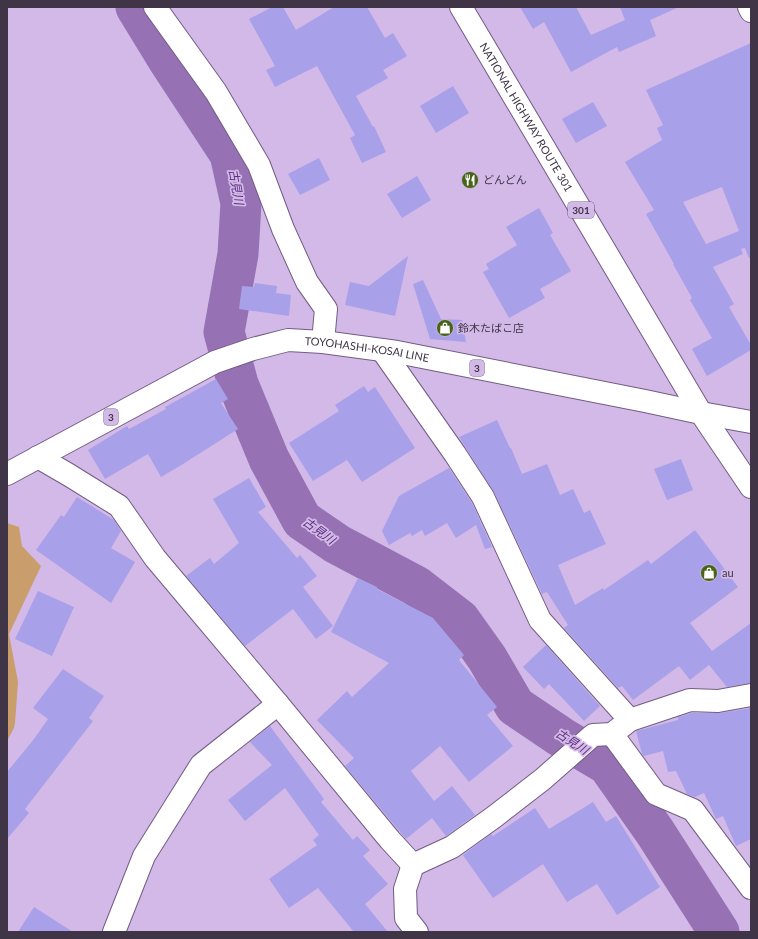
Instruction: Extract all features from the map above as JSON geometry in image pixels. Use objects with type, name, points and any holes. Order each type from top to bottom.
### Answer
[{"type":"main road","points":[[155,7],[216,92],[259,165],[283,229],[307,282],[326,308],[323,342]]},
{"type":"main road","name":"NATIONAL HIGHWAY ROUTE 301","points":[[461,7],[701,413],[751,487]]},
{"type":"main road","points":[[748,7],[751,11]]},
{"type":"main road","name":"TOYOHASHI-KOSAI LINE","points":[[7,474],[215,362],[253,349],[288,340],[323,342],[396,352],[751,422]]},
{"type":"main road","points":[[382,350],[455,454],[483,497],[540,620],[630,720]]},
{"type":"main road","points":[[38,457],[119,506],[155,558],[390,840],[413,865]]},
{"type":"main road","points":[[407,927],[405,889],[413,865],[452,847],[494,817],[543,779],[593,736],[612,734],[630,720],[690,700],[718,701],[751,695]]},
{"type":"main road","points":[[114,932],[144,856],[201,764],[278,704]]},
{"type":"main road","points":[[612,734],[656,794],[693,810],[751,888]]},
{"type":"shaded area","points":[[7,523],[19,527],[22,546],[41,566],[9,634],[18,682],[15,723],[7,741]]},
{"type":"building","points":[[272,7],[283,7],[296,30],[334,7],[367,7],[385,38],[393,33],[407,56],[383,70],[388,78],[356,96],[373,127],[374,126],[386,152],[362,163],[350,138],[355,135],[317,66],[275,87],[266,70],[275,66],[249,19]]},
{"type":"building","points":[[520,7],[576,7],[591,35],[625,20],[620,7],[679,7],[650,20],[656,36],[619,52],[617,47],[571,72],[544,22],[533,29]]},
{"type":"building","points":[[751,43],[751,258],[749,258],[745,248],[741,249],[743,254],[713,267],[734,304],[729,307],[751,345],[751,350],[707,376],[692,349],[712,338],[690,300],[692,298],[646,214],[654,210],[625,162],[662,140],[657,128],[663,125],[646,90]],"holes":[[[722,187],[739,231],[706,244],[683,202]]]},
{"type":"building","points":[[453,86],[469,113],[436,133],[420,106]]},
{"type":"building","points":[[593,102],[607,126],[576,143],[562,119]]},
{"type":"building","points":[[319,158],[330,180],[300,195],[288,174]]},
{"type":"building","points":[[417,176],[431,200],[402,218],[387,194]]},
{"type":"building","points":[[539,208],[553,233],[550,235],[571,271],[540,289],[545,298],[509,318],[483,272],[489,269],[486,264],[517,245],[506,227]]},
{"type":"building","points":[[408,256],[395,316],[345,305],[350,282],[369,286]]},
{"type":"building","name":"鈴木たばこ店","points":[[423,280],[441,319],[462,320],[466,342],[430,339],[413,284]]},
{"type":"building","points":[[255,283],[277,286],[276,293],[291,295],[289,316],[239,309],[242,286],[254,287]]},
{"type":"building","points":[[216,379],[228,399],[221,403],[238,429],[161,477],[148,454],[105,479],[88,450],[127,426],[129,429]]},
{"type":"building","points":[[364,386],[368,392],[375,387],[415,448],[362,482],[347,460],[313,481],[289,443],[339,411],[335,405]]},
{"type":"building","points":[[497,420],[522,474],[547,464],[560,495],[573,489],[584,513],[590,510],[606,544],[558,565],[575,605],[603,588],[604,590],[648,560],[651,564],[695,530],[738,587],[690,623],[712,651],[751,623],[751,683],[727,687],[709,665],[690,680],[679,666],[633,700],[622,686],[618,688],[564,628],[568,625],[547,592],[542,594],[494,492],[459,437]]},
{"type":"building","points":[[681,459],[693,490],[667,500],[654,469]]},
{"type":"building","points":[[449,468],[472,503],[492,547],[485,549],[476,525],[456,538],[447,523],[425,536],[422,530],[412,536],[410,533],[389,545],[382,531],[399,496]]},
{"type":"building","points":[[249,478],[266,507],[258,512],[297,558],[300,555],[317,576],[303,587],[333,626],[316,639],[293,609],[245,646],[186,576],[210,558],[214,564],[239,543],[213,499]]},
{"type":"building","points":[[77,497],[114,520],[121,531],[111,548],[135,562],[111,603],[36,550],[61,515],[64,517]]},
{"type":"building","points":[[358,578],[433,618],[464,655],[459,660],[497,707],[487,715],[513,746],[469,782],[440,746],[411,771],[434,801],[452,786],[475,815],[446,836],[432,818],[406,839],[345,766],[354,758],[317,720],[347,691],[352,697],[389,663],[331,632]]},
{"type":"building","points":[[38,591],[74,607],[52,656],[15,639]]},
{"type":"building","points":[[546,645],[600,706],[584,721],[549,684],[544,689],[523,667]]},
{"type":"building","points":[[63,669],[104,696],[89,718],[93,721],[25,809],[29,813],[7,839],[7,772],[48,719],[33,708]]},
{"type":"building","points":[[751,708],[751,839],[736,846],[723,816],[716,819],[704,793],[695,797],[687,794],[676,771],[668,772],[663,751],[644,756],[642,754],[636,731],[678,720],[678,717],[692,713],[720,713]]},
{"type":"building","points":[[270,726],[324,799],[321,802],[353,840],[357,836],[370,850],[363,856],[388,884],[365,904],[388,932],[354,932],[318,888],[289,908],[269,879],[317,845],[313,840],[319,835],[285,788],[245,821],[228,800],[272,765],[250,742]]},
{"type":"building","points":[[593,802],[606,822],[616,816],[660,887],[617,915],[597,884],[567,902],[543,864],[493,898],[463,855],[491,834],[493,836],[535,808],[549,829]]},
{"type":"building","points":[[34,907],[73,932],[18,932]]},
{"type":"waterway","name":"古見川","points":[[136,7],[169,61],[230,154],[241,203],[238,254],[224,332],[238,384],[269,459],[302,520],[337,544],[416,586],[460,620],[487,658],[515,706],[561,737],[608,765],[655,832],[719,932]]},
{"type":"place","name":"どんどん","points":[[470,180]]},
{"type":"place","name":"鈴木たばこ店","points":[[445,328]]},
{"type":"place","name":"au","points":[[709,573]]}]
